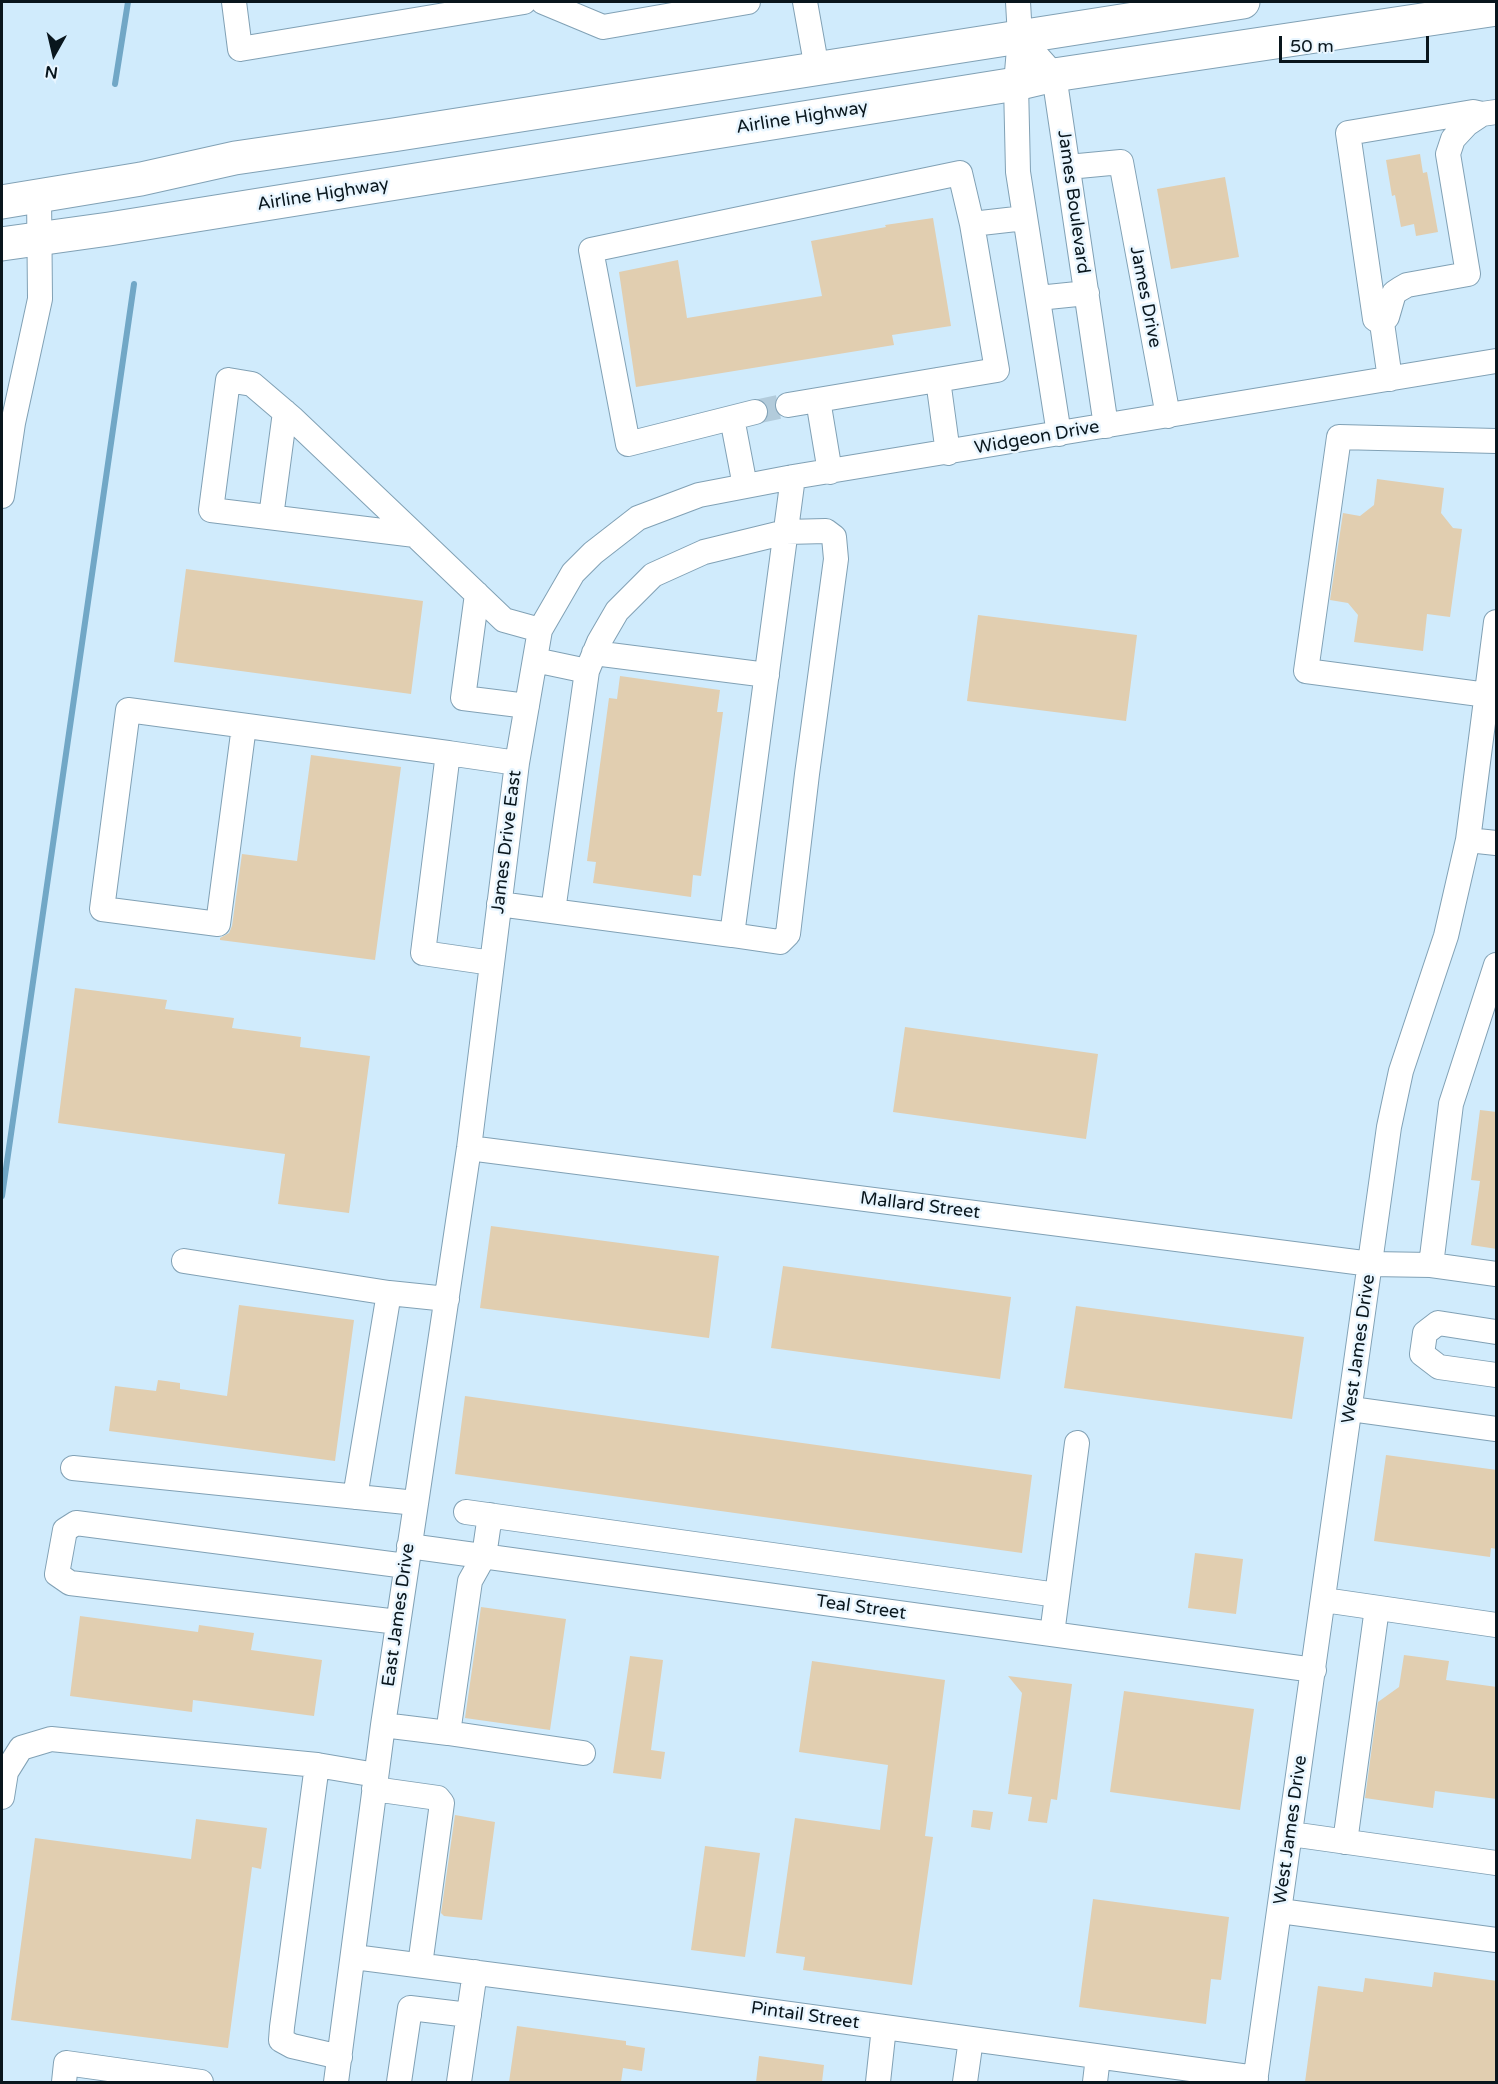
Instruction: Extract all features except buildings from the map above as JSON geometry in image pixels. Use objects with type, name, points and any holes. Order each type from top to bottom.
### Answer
[{"type":"highway","points":[[2,202],[39,194],[141,179],[235,158],[1243,2]]},
{"type":"highway","name":"Airline Highway","points":[[2,244],[109,229],[1487,7]]},
{"type":"street","points":[[234,2],[240,49],[524,2]]},
{"type":"street","points":[[543,2],[603,27],[748,2]]},
{"type":"street","points":[[805,2],[817,69]]},
{"type":"street","points":[[1018,2],[1020,37],[1016,84],[1018,172],[1059,434]]},
{"type":"street","points":[[1020,37],[1054,75]]},
{"type":"street","name":"James Boulevard","points":[[1054,75],[1106,426]]},
{"type":"street","points":[[1382,323],[1375,319],[1348,133],[1473,112],[1489,113]]},
{"type":"street","points":[[1390,379],[1382,323],[1387,317],[1394,293],[1407,285],[1468,274],[1448,154],[1453,139],[1467,124],[1489,113]]},
{"type":"street","points":[[1412,122],[1428,132],[1448,154]]},
{"type":"street","name":"James Drive","points":[[1068,167],[1121,162],[1168,416]]},
{"type":"street","points":[[745,486],[743,415],[628,444],[591,250],[960,173],[972,224],[997,370],[788,405]]},
{"type":"street","points":[[2,496],[13,423],[40,299],[39,194]]},
{"type":"street","points":[[972,224],[1025,218]]},
{"type":"street","points":[[1369,275],[1407,285]]},
{"type":"street","points":[[1038,298],[1087,293]]},
{"type":"street","name":"Widgeon Drive","points":[[593,553],[638,518],[699,495],[793,477],[1497,361]]},
{"type":"street","points":[[415,535],[211,510],[228,380],[252,384],[285,412],[415,535],[504,620],[540,630]]},
{"type":"street","points":[[938,380],[948,453]]},
{"type":"street","points":[[818,400],[830,472]]},
{"type":"street","points":[[271,517],[285,412]]},
{"type":"street","points":[[1487,695],[1306,671],[1339,437],[1497,441]]},
{"type":"street","points":[[732,935],[793,477]]},
{"type":"street","points":[[499,904],[780,942],[788,934],[836,559],[834,537],[826,531],[786,532],[704,552],[653,575],[617,611],[591,662],[553,911]]},
{"type":"street","name":"James Drive East","points":[[470,1148],[517,763],[540,630],[573,573],[593,553]]},
{"type":"street","points":[[477,594],[463,698],[527,706]]},
{"type":"street","name":"West James Drive","points":[[1256,2080],[1389,1127],[1401,1071],[1446,936],[1468,840],[1497,622]]},
{"type":"street","points":[[535,660],[767,675]]},
{"type":"street","points":[[244,726],[218,924],[102,909],[129,710],[517,763]]},
{"type":"street","points":[[448,753],[423,953],[492,963]]},
{"type":"street","points":[[1468,840],[1497,843]]},
{"type":"street","points":[[1431,1265],[1451,1104],[1497,965]]},
{"type":"street","name":"Mallard Street","points":[[470,1148],[1371,1264],[1431,1265],[1497,1274]]},
{"type":"street","name":"East James Drive","points":[[336,2082],[383,1725],[470,1148]]},
{"type":"street","points":[[184,1262],[389,1293],[447,1299]]},
{"type":"street","points":[[355,1497],[389,1293]]},
{"type":"street","points":[[1497,1332],[1438,1323],[1425,1333],[1422,1354],[1439,1367],[1497,1375]]},
{"type":"street","points":[[1351,1409],[1497,1429]]},
{"type":"street","points":[[1052,1634],[1077,1443]]},
{"type":"street","points":[[73,1467],[416,1503]]},
{"type":"street","points":[[466,1512],[1057,1595]]},
{"type":"street","points":[[448,1733],[470,1581],[484,1556],[490,1515]]},
{"type":"street","name":"Teal Street","points":[[398,1622],[70,1583],[57,1574],[65,1530],[76,1522],[408,1556],[484,1556],[1314,1670]]},
{"type":"street","points":[[767,1595],[771,1555]]},
{"type":"street","points":[[1324,1600],[1497,1625]]},
{"type":"street","points":[[1345,1842],[1377,1608]]},
{"type":"street","points":[[383,1725],[583,1753]]},
{"type":"street","points":[[2,1797],[6,1772],[21,1748],[51,1739],[317,1765],[438,1798],[442,1803],[420,1965]]},
{"type":"street","points":[[317,1765],[281,2040],[292,2046],[340,2057]]},
{"type":"street","points":[[1291,1834],[1497,1863]]},
{"type":"street","points":[[1280,1911],[1497,1940]]},
{"type":"street","name":"Pintail Street","points":[[354,1957],[1098,2056],[1256,2080]]},
{"type":"street","points":[[459,2082],[476,1972]]},
{"type":"street","points":[[399,2082],[410,2008],[469,2015]]},
{"type":"street","points":[[878,2082],[884,2027]]},
{"type":"street","points":[[965,2082],[971,2039]]},
{"type":"street","points":[[1095,2082],[1098,2056]]},
{"type":"street","points":[[64,2082],[66,2063],[201,2082]]},
{"type":"waterway","points":[[115,84],[128,2]]},
{"type":"waterway","points":[[2,1196],[134,284]]},
{"type":"tunnel","points":[[755,412],[788,405]]}]
